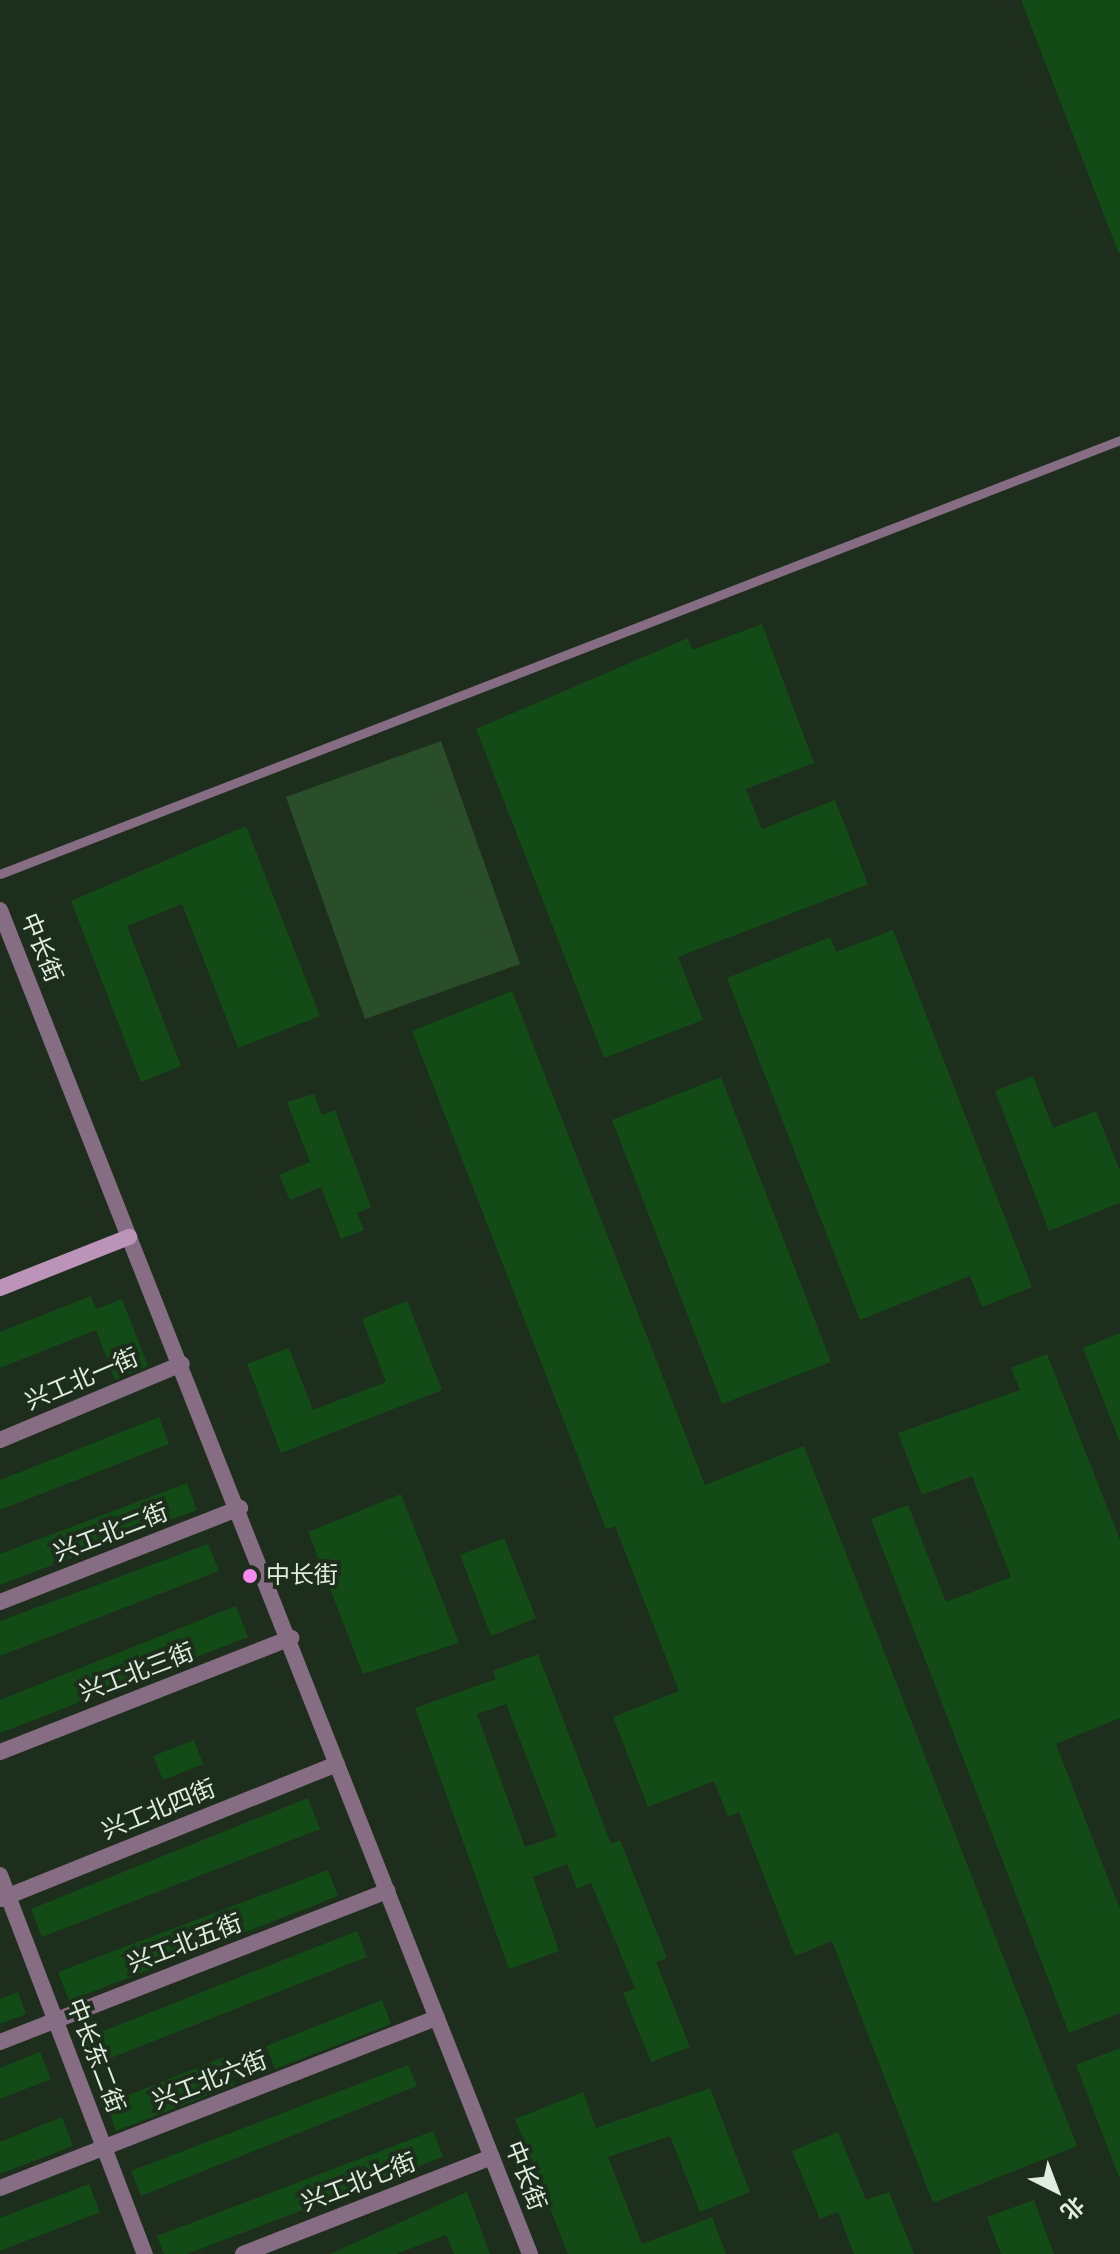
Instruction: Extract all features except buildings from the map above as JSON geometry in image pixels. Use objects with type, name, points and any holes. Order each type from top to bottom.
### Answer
[{"type":"main road","points":[[0,1288],[129,1237]]},
{"type":"street","name":"中长街","points":[[0,910],[240,1508],[530,2254]]},
{"type":"street","name":"兴工北一街","points":[[0,1440],[182,1364]]},
{"type":"street","name":"兴工北二街","points":[[0,1602],[240,1508]]},
{"type":"street","name":"兴工北三街","points":[[0,1752],[291,1638]]},
{"type":"street","name":"兴工北四街","points":[[4,1898],[337,1764]]},
{"type":"street","name":"中长东二街","points":[[0,1875],[4,1898],[56,2020],[145,2254]]},
{"type":"street","name":"兴工北五街","points":[[0,2042],[388,1891]]},
{"type":"street","name":"兴工北六街","points":[[0,2188],[437,2018]]},
{"type":"street","name":"兴工北七街","points":[[243,2254],[492,2157]]},
{"type":"lane","points":[[0,874],[1120,440]]},
{"type":"green space","points":[[441,741],[520,964],[365,1019],[286,797]]},
{"type":"place","name":"中长街","points":[[250,1576]]}]
